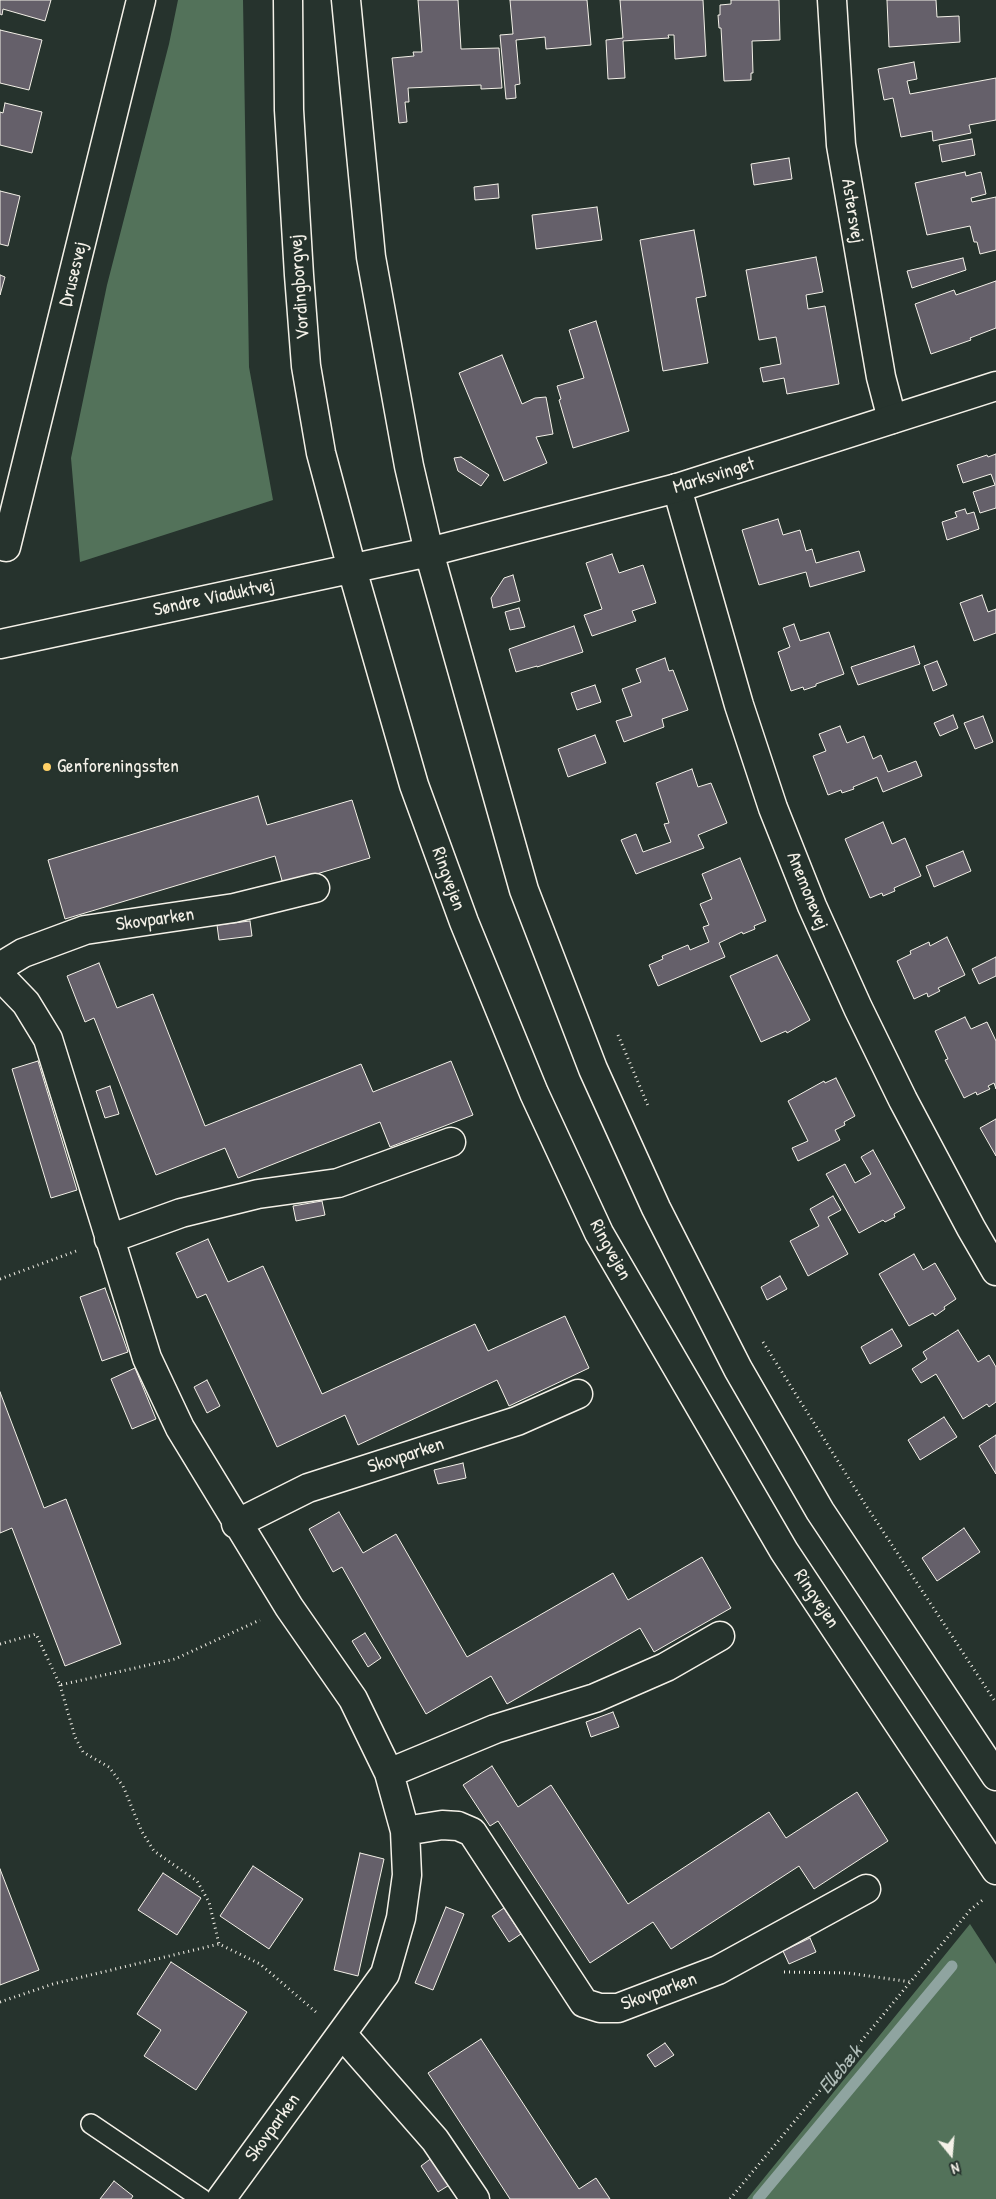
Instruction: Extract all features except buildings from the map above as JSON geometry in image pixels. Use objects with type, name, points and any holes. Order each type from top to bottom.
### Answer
[{"type":"street","name":"Drusesvej","points":[[6,547],[141,0]]},
{"type":"street","name":"Vordingborgvej","points":[[288,0],[289,110],[306,366],[321,453],[352,569]]},
{"type":"street","points":[[346,0],[356,119],[371,257],[409,466],[429,552],[524,890],[593,1069],[656,1208],[738,1369],[820,1511],[996,1776]]},
{"type":"street","name":"Astersvej","points":[[832,0],[841,145],[881,377],[892,419]]},
{"type":"street","name":"Marksvinget","points":[[429,552],[677,488],[996,386]]},
{"type":"street","name":"Anemonevej","points":[[677,488],[739,705],[773,808],[809,897],[858,1008],[890,1074],[971,1228],[996,1271]]},
{"type":"street","name":"Søndre Viaduktvej","points":[[0,644],[429,552]]},
{"type":"street","name":"Ringvejen","points":[[352,569],[414,785],[464,922],[534,1093],[599,1233],[784,1551],[993,1882]]},
{"type":"street","name":"Skovparken","points":[[0,967],[23,953],[85,930],[234,908],[315,888]]},
{"type":"street","name":"Skovparken","points":[[0,976],[26,1003],[48,1039],[147,1358],[180,1428],[236,1524],[289,1607],[352,1699],[389,1773],[405,1831],[407,1875],[401,1918],[385,1974],[222,2199]]},
{"type":"street","points":[[110,1239],[181,1213],[258,1194],[338,1183],[451,1142]]},
{"type":"street","name":"Skovparken","points":[[236,1524],[308,1488],[517,1420],[578,1394]]},
{"type":"street","points":[[389,1773],[495,1729],[595,1698],[666,1667],[720,1636]]},
{"type":"street","name":"Skovparken","points":[[405,1831],[442,1825],[458,1826],[472,1832],[584,2003],[600,2008],[618,2008],[718,1970],[866,1889]]},
{"type":"street","points":[[342,2034],[435,2140],[475,2199]]},
{"type":"lane","points":[[91,2124],[202,2199]]},
{"type":"path","points":[[615,1030],[650,1110]]},
{"type":"path","points":[[0,1279],[110,1239]]},
{"type":"path","points":[[758,1334],[863,1501],[996,1703]]},
{"type":"path","points":[[60,1684],[175,1659],[289,1607]]},
{"type":"path","points":[[0,1644],[36,1634],[60,1684],[75,1737],[84,1752],[109,1767],[123,1786],[142,1832],[154,1851],[197,1881],[209,1902],[220,1944]]},
{"type":"path","points":[[730,2199],[993,1882]]},
{"type":"path","points":[[0,2002],[53,1984],[220,1944],[260,1964],[342,2034]]},
{"type":"path","points":[[783,1972],[848,1973],[911,1982]]},
{"type":"green space","points":[[178,0],[243,0],[249,367],[273,500],[80,562],[71,458],[107,285],[169,44]]},
{"type":"green space","points":[[970,1924],[996,1964],[996,2199],[747,2199]]},
{"type":"waterway","name":"Ellebæk","points":[[758,2199],[952,1966]]},
{"type":"place","name":"Genforeningssten","points":[[47,767]]}]
